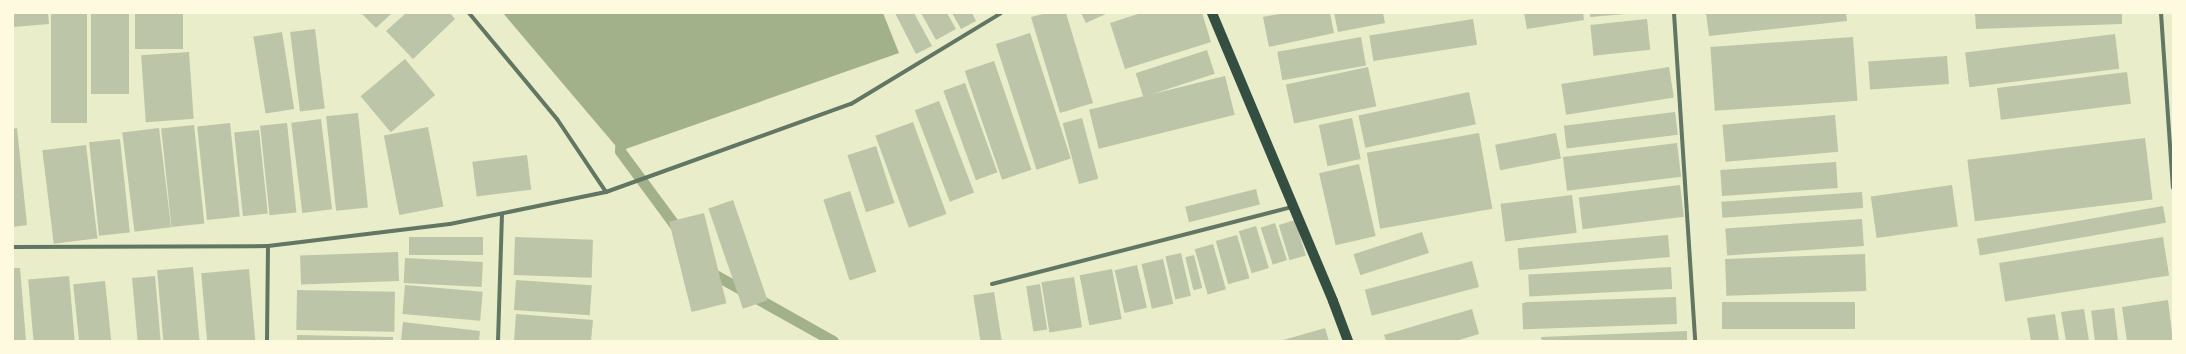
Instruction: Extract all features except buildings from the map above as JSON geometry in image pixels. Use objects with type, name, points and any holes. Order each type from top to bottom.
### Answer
[{"type":"main road","points":[[1212,13],[1333,301],[1348,341]]},
{"type":"street","points":[[469,13],[557,120],[606,192]]},
{"type":"street","points":[[13,247],[268,246],[450,224],[606,192],[851,104],[1001,13]]},
{"type":"street","points":[[1674,13],[1695,341]]},
{"type":"street","points":[[2161,13],[2173,188]]},
{"type":"street","points":[[992,284],[1293,206]]},
{"type":"street","points":[[498,341],[502,214]]},
{"type":"street","points":[[267,341],[268,246]]},
{"type":"shaded area","points":[[503,13],[883,13],[899,53],[620,151]]},
{"type":"waterway","points":[[621,137],[620,151],[680,232]]},
{"type":"waterway","points":[[710,272],[833,341]]}]
